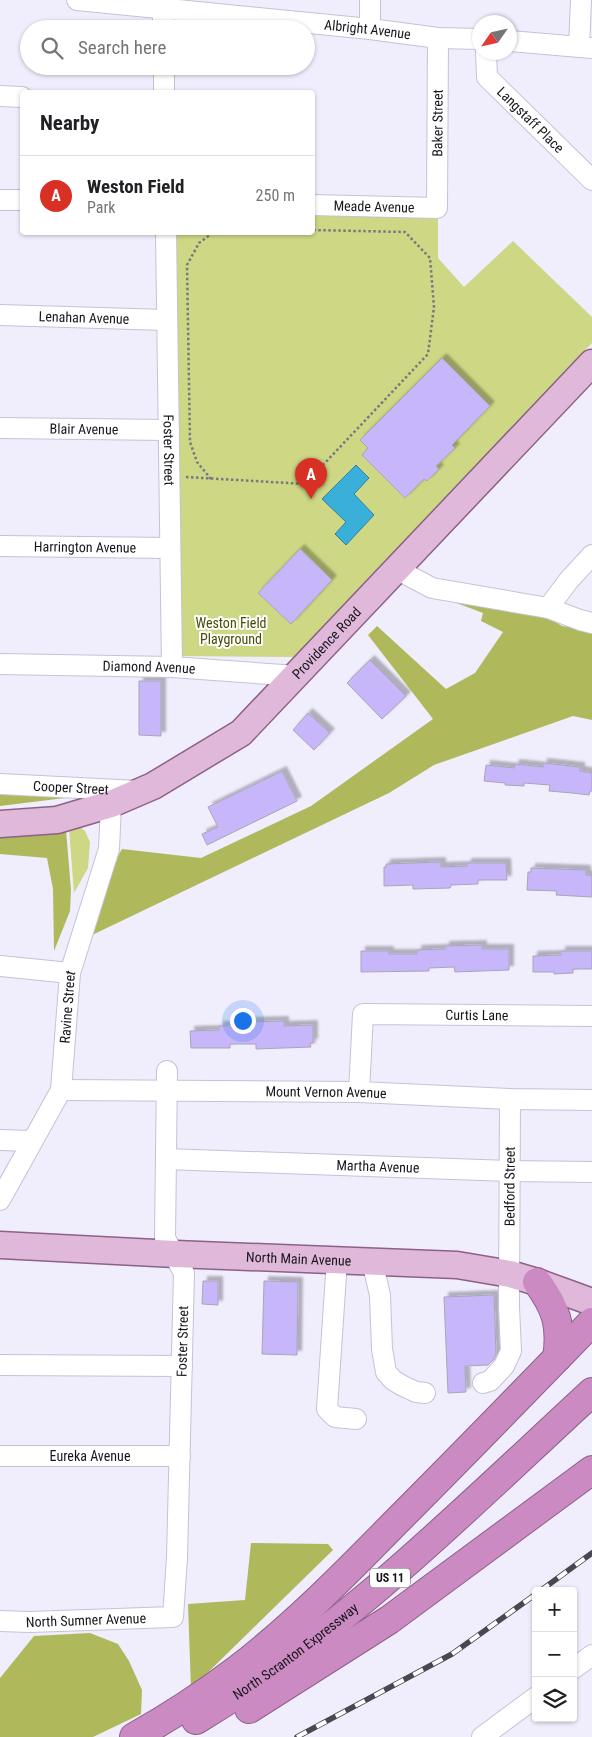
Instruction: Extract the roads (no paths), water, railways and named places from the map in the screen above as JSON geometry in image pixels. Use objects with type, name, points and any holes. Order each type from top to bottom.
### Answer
[{"type":"highway","points":[[537,1282],[548,1298],[558,1320],[560,1343],[557,1358]]},
{"type":"highway","points":[[134,1737],[212,1688],[278,1636],[369,1549],[592,1322]]},
{"type":"highway","name":"North Scranton Expressway","points":[[166,1737],[197,1720],[320,1636],[398,1571],[592,1392]]},
{"type":"highway","name":"North Scranton Expressway","points":[[204,1737],[249,1709],[332,1650],[373,1617],[592,1417]]},
{"type":"highway","points":[[249,1709],[388,1620],[592,1470]]},
{"type":"main road","name":"Providence Road","points":[[0,824],[57,820],[111,804],[141,791],[241,733],[592,363]]},
{"type":"main road","name":"North Main Avenue","points":[[0,1245],[457,1265],[510,1274],[592,1302]]},
{"type":"street","name":"Albright Avenue","points":[[77,0],[163,13],[254,20]]},
{"type":"street","points":[[370,0],[370,29]]},
{"type":"street","points":[[517,42],[585,48],[581,0]]},
{"type":"street","name":"Albright Avenue","points":[[315,25],[370,29],[438,38],[472,39]]},
{"type":"street","name":"Baker Street","points":[[437,208],[438,38]]},
{"type":"street","name":"Langstaff Place","points":[[486,60],[486,77],[592,180]]},
{"type":"street","points":[[164,75],[164,90]]},
{"type":"street","points":[[0,96],[20,97]]},
{"type":"street","points":[[0,200],[20,200]]},
{"type":"street","name":"Meade Avenue","points":[[315,205],[437,208]]},
{"type":"street","name":"Foster Street","points":[[166,235],[172,667]]},
{"type":"street","name":"Lenahan Avenue","points":[[0,315],[167,320]]},
{"type":"street","name":"Blair Avenue","points":[[0,428],[168,430]]},
{"type":"street","name":"Harrington Avenue","points":[[0,546],[170,548]]},
{"type":"street","points":[[548,608],[569,580],[592,556]]},
{"type":"street","points":[[396,569],[432,588],[548,608],[592,623]]},
{"type":"street","name":"Diamond Avenue","points":[[0,664],[172,667],[296,676]]},
{"type":"street","name":"Cooper Street","points":[[0,784],[141,791]]},
{"type":"street","name":"Ravine Street","points":[[0,1200],[61,1090],[70,973],[109,849],[111,804]]},
{"type":"street","points":[[0,966],[70,973]]},
{"type":"street","name":"Curtis Lane","points":[[359,1092],[363,1014],[592,1016]]},
{"type":"street","name":"Foster Street","points":[[167,1070],[165,1238],[184,1273],[177,1558],[173,1616]]},
{"type":"street","name":"Mount Vernon Avenue","points":[[61,1090],[359,1092],[510,1099],[592,1100]]},
{"type":"street","name":"Bedford Street","points":[[483,1383],[490,1381],[508,1362],[511,1351],[510,1099]]},
{"type":"street","points":[[0,1140],[32,1141]]},
{"type":"street","name":"Martha Avenue","points":[[166,1159],[510,1171],[592,1172]]},
{"type":"street","points":[[336,1260],[327,1409],[335,1417],[356,1419]]},
{"type":"street","points":[[372,1261],[380,1295],[382,1349],[386,1372],[393,1380],[403,1386],[416,1392],[424,1393]]},
{"type":"street","points":[[0,1365],[182,1366]]},
{"type":"street","name":"Eureka Avenue","points":[[0,1456],[180,1456]]},
{"type":"street","name":"North Sumner Avenue","points":[[0,1621],[30,1622],[173,1616]]},
{"type":"street","points":[[577,1666],[592,1654]]},
{"type":"street","points":[[482,1737],[532,1700]]},
{"type":"water","points":[[356,465],[369,478],[354,494],[374,515],[346,545],[335,534],[346,522],[322,499]]},
{"type":"railway","points":[[545,1587],[592,1553]]},
{"type":"railway","points":[[297,1737],[452,1654],[532,1597]]},
{"type":"place","name":"Weston Field","points":[[311,499]]},
{"type":"park label","name":"Weston Field Playground","points":[[231,632]]}]
